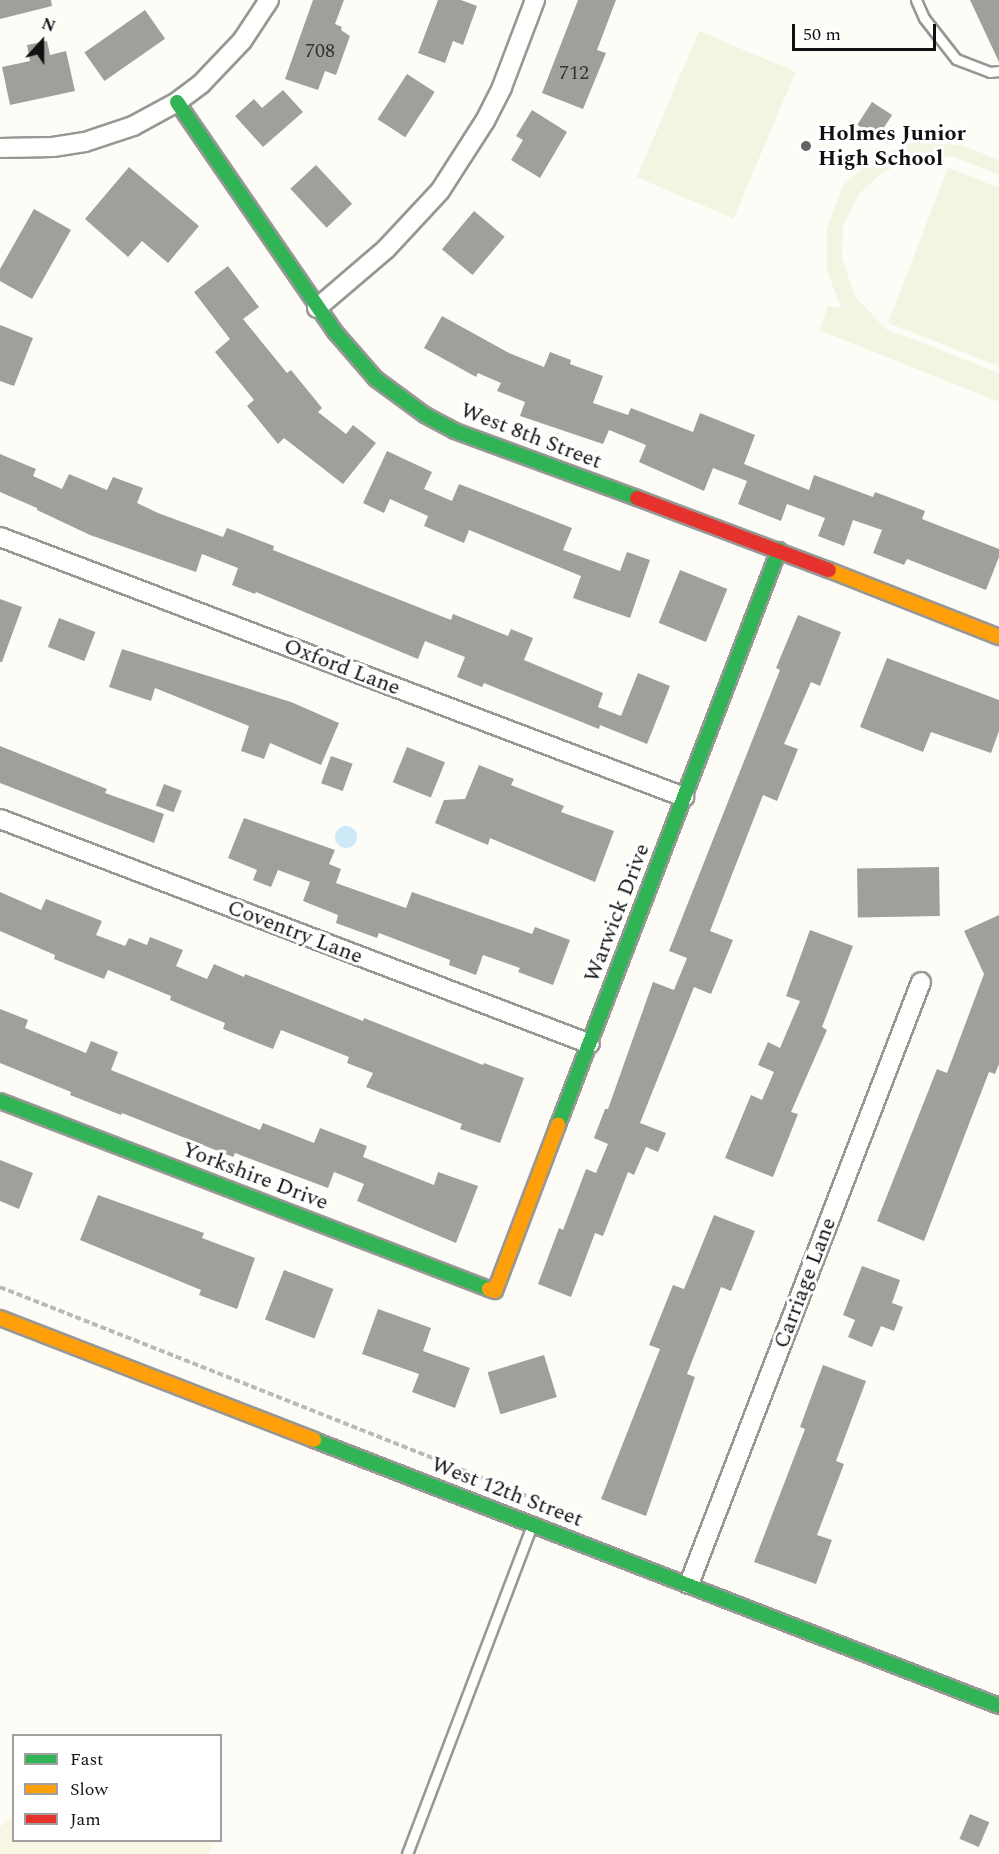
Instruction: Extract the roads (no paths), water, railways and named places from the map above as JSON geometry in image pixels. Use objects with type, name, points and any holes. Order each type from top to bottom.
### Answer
[{"type":"street","points":[[0,148],[53,147],[85,142],[133,126],[177,102],[208,77],[242,41],[269,0]]},
{"type":"street","points":[[318,308],[386,249],[440,191],[485,121],[502,87],[535,0]]},
{"type":"street","name":"West 8th Street","points":[[177,102],[318,308],[355,357],[376,379],[408,403],[455,431],[779,550],[999,637]]},
{"type":"street","name":"Oxford Lane","points":[[0,537],[684,797]]},
{"type":"street","name":"Warwick Drive","points":[[495,1291],[779,550]]},
{"type":"street","name":"Coventry Lane","points":[[0,819],[590,1044]]},
{"type":"street","name":"Carriage Lane","points":[[689,1584],[921,982]]},
{"type":"street","name":"Yorkshire Drive","points":[[0,1101],[495,1291]]},
{"type":"street","name":"West 12th Street","points":[[0,1318],[999,1706]]},
{"type":"lane","points":[[916,0],[924,18],[956,59],[990,72],[999,71]]},
{"type":"lane","points":[[407,1854],[532,1525]]},
{"type":"water","points":[[346,826],[354,829],[357,837],[354,845],[346,848],[338,845],[335,837],[338,829]]},
{"type":"place","name":"Holmes Junior High School","points":[[806,146]]}]
